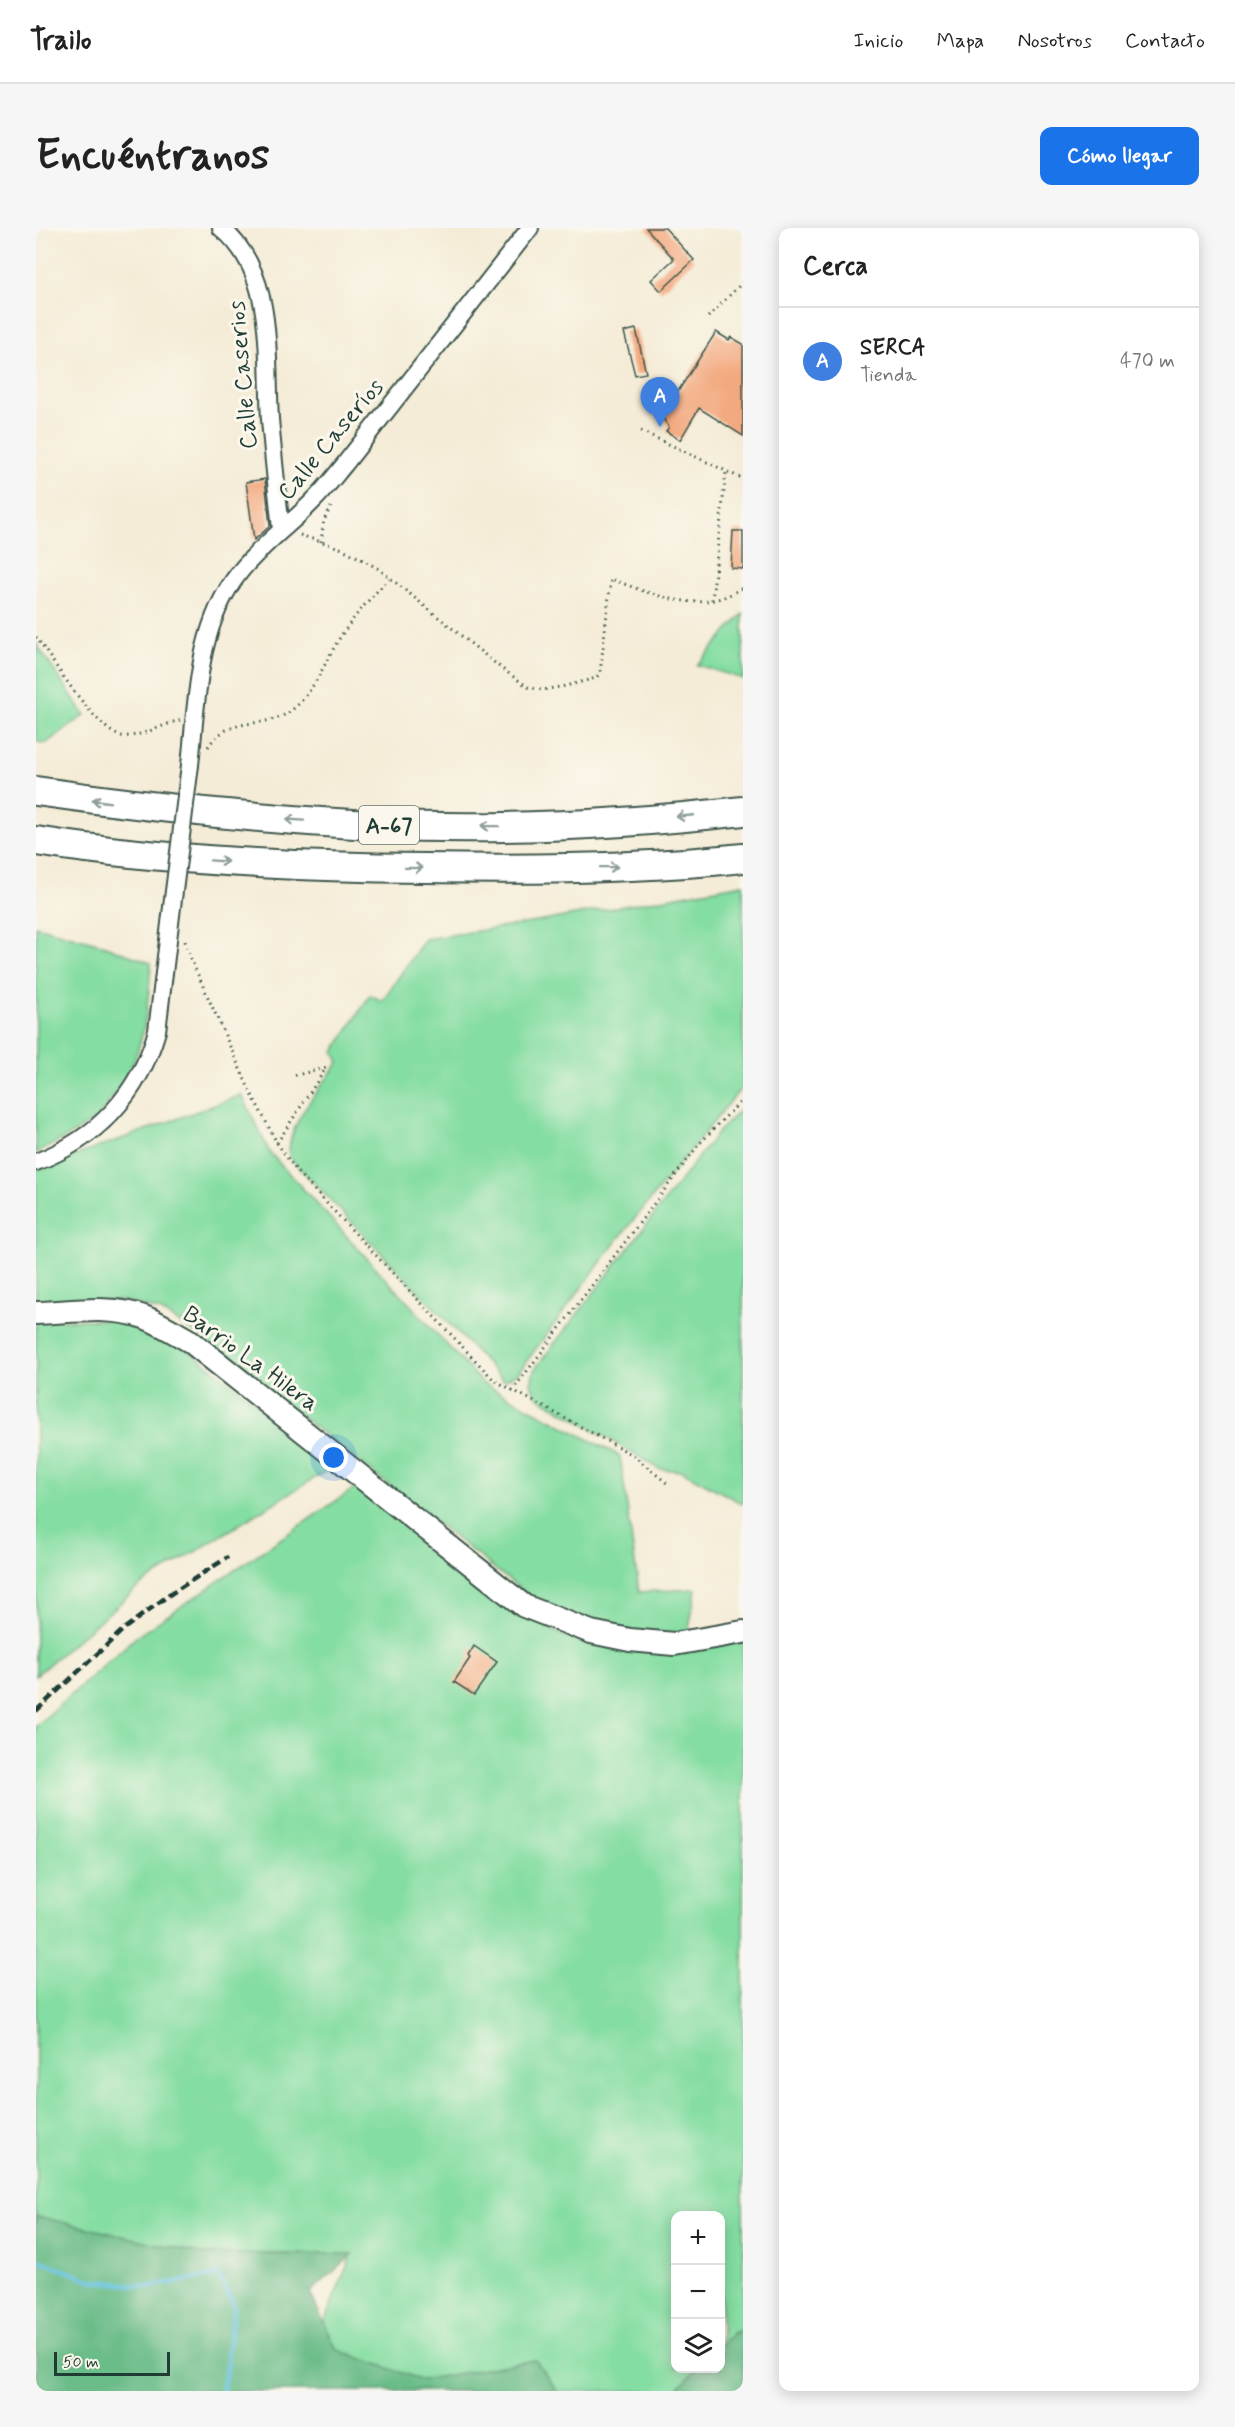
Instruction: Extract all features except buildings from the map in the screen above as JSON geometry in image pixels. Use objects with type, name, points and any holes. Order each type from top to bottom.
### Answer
[{"type":"highway","name":"A-67","points":[[36,791],[232,815],[373,825],[512,827],[628,821],[743,811]]},
{"type":"highway","name":"A-67","points":[[36,841],[108,851],[326,867],[498,869],[629,867],[743,858]]},
{"type":"street","name":"Calle Caserios","points":[[221,228],[230,235],[252,269],[265,320],[270,418],[281,529]]},
{"type":"street","name":"Calle Caseríos","points":[[36,1162],[70,1148],[112,1113],[136,1082],[157,1031],[195,716],[207,639],[216,610],[240,572],[281,529],[315,499],[344,465],[530,228]]},
{"type":"street","name":"Barrio La Hilera","points":[[36,1312],[127,1312],[163,1326],[190,1341],[524,1606],[591,1632],[630,1640],[675,1644],[743,1632]]},
{"type":"path","points":[[708,317],[743,282]]},
{"type":"path","points":[[641,431],[743,479]]},
{"type":"path","points":[[712,600],[726,472]]},
{"type":"path","points":[[281,529],[343,549],[379,569],[501,668],[528,687],[542,690],[596,678],[600,673],[611,579],[655,594],[690,602],[720,599],[743,588]]},
{"type":"path","points":[[205,755],[214,738],[223,732],[242,723],[276,719],[293,710],[306,694],[341,635],[365,602],[389,579]]},
{"type":"path","points":[[36,637],[94,717],[110,732],[130,736],[195,716]]},
{"type":"path","points":[[184,935],[190,957],[249,1089],[286,1159],[494,1380],[633,1455],[669,1485]]},
{"type":"path","points":[[277,1143],[326,1068],[292,1076]]},
{"type":"path","points":[[512,1390],[700,1143],[743,1099]]},
{"type":"green space","points":[[743,614],[743,679],[697,665]]},
{"type":"green space","points":[[36,644],[85,715],[45,744],[36,741]]},
{"type":"green space","points":[[743,884],[743,1086],[615,1243],[518,1373],[504,1381],[290,1158],[289,1146],[298,1121],[339,1062],[334,1052],[370,995],[382,1001],[425,939],[537,922]]},
{"type":"green space","points":[[36,926],[97,943],[151,963],[143,1034],[132,1066],[123,1082],[95,1119],[67,1138],[36,1153]]},
{"type":"green space","points":[[242,1095],[270,1153],[482,1383],[620,1456],[639,1592],[696,1589],[688,1634],[644,1634],[593,1625],[542,1606],[193,1331],[162,1312],[124,1301],[36,1302],[36,1170]]},
{"type":"green space","points":[[743,1107],[743,1504],[682,1471],[659,1469],[535,1395],[531,1383],[534,1370],[718,1132]]},
{"type":"green space","points":[[36,1320],[116,1320],[172,1337],[336,1465],[141,1585],[36,1675]]},
{"type":"green space","points":[[361,1484],[529,1618],[566,1637],[613,1648],[662,1651],[743,1641],[743,2331],[734,2332],[725,2341],[725,2211],[671,2211],[671,2373],[693,2373],[675,2391],[557,2391],[535,2360],[422,2380],[337,2350],[324,2322],[352,2254],[201,2254],[36,2224],[36,1726],[136,1637]]},
{"type":"green space","points":[[36,2216],[201,2254],[353,2254],[310,2293],[337,2350],[422,2380],[535,2360],[557,2391],[36,2391]]},
{"type":"green space","points":[[743,2331],[743,2391],[675,2391],[693,2373],[725,2373],[725,2341],[734,2332]]},
{"type":"waterway","points":[[36,2259],[90,2280],[146,2287],[218,2275],[234,2305],[223,2391]]},
{"type":"railway","points":[[36,1711],[125,1628],[169,1595],[228,1557]]},
{"type":"place","name":"SERCA","points":[[660,427]]}]
